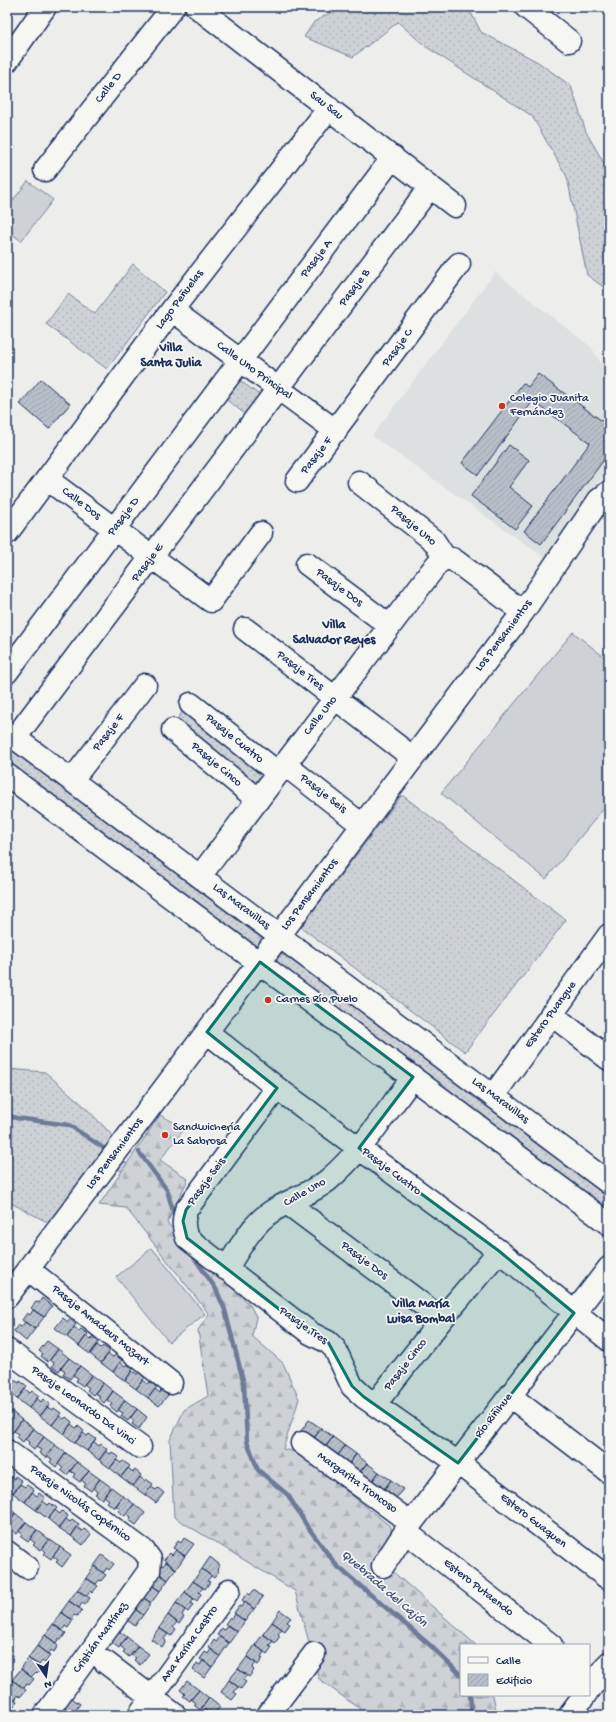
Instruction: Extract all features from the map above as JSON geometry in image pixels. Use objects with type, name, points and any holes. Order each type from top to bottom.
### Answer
[{"type":"street","points":[[7,61],[46,7]]},
{"type":"street","name":"Calle D","points":[[45,170],[173,7]]},
{"type":"street","name":"Sau Sau","points":[[197,7],[455,206]]},
{"type":"street","points":[[526,7],[569,41]]},
{"type":"street","name":"Lago Peñuelas","points":[[7,533],[172,310],[329,108]]},
{"type":"street","name":"Pasaje A","points":[[241,361],[393,157]]},
{"type":"street","name":"Pasaje B","points":[[280,389],[430,187]]},
{"type":"street","name":"Pasaje C","points":[[336,431],[459,264]]},
{"type":"street","name":"Calle Uno Principal","points":[[172,310],[336,431]]},
{"type":"street","name":"Pasaje D","points":[[7,672],[241,361]]},
{"type":"street","name":"Pasaje E","points":[[11,735],[152,557],[280,389]]},
{"type":"street","name":"Pasaje F","points":[[297,481],[336,431]]},
{"type":"street","name":"Calle Dos","points":[[47,479],[211,601],[262,533]]},
{"type":"street","name":"Pasaje Uno","points":[[359,482],[434,541],[445,558],[452,559],[458,563],[523,612]]},
{"type":"street","name":"Los Pensamientos","points":[[7,1297],[523,612],[599,500],[609,492]]},
{"type":"street","name":"Calle Uno","points":[[200,876],[437,564],[445,558]]},
{"type":"street","name":"Pasaje Dos","points":[[307,564],[390,626]]},
{"type":"street","name":"Pasaje Tres","points":[[245,629],[412,758]]},
{"type":"street","name":"Pasaje F","points":[[72,780],[145,685]]},
{"type":"street","name":"Pasaje Cuatro","points":[[191,704],[281,769]]},
{"type":"street","name":"Pasaje Cinco","points":[[173,730],[258,800]]},
{"type":"street","name":"Las Maravillas","points":[[11,735],[609,1183]]},
{"type":"street","name":"Pasaje Seis","points":[[281,769],[362,825]]},
{"type":"street","points":[[7,775],[260,962],[609,1224]]},
{"type":"street","name":"Estero Puangue","points":[[493,1096],[551,1014],[606,944]]},
{"type":"street","points":[[551,1014],[609,1059]]},
{"type":"street","name":"Pasaje Cuatro","points":[[207,1032],[277,1088],[499,1251],[609,1340]]},
{"type":"street","name":"Calle Uno","points":[[226,1269],[256,1226],[270,1213],[314,1190],[327,1181],[359,1148],[413,1077]]},
{"type":"street","name":"Pasaje Seis","points":[[183,1221],[186,1210],[277,1088]]},
{"type":"street","name":"Pasaje Dos","points":[[287,1203],[442,1319]]},
{"type":"street","name":"Pasaje Tres","points":[[183,1221],[187,1238],[310,1333],[328,1342],[335,1349],[352,1386],[364,1397],[458,1463]]},
{"type":"street","name":"Pasaje Cinco","points":[[375,1404],[442,1319],[499,1251]]},
{"type":"street","name":"Río Riñihue","points":[[383,1566],[409,1526],[609,1268]]},
{"type":"street","name":"Pasaje Amadeus Mozart","points":[[28,1269],[171,1383]]},
{"type":"street","name":"Pasaje Leonardo Da Vinci","points":[[7,1350],[140,1448]]},
{"type":"street","points":[[510,1396],[609,1472]]},
{"type":"street","name":"Margarita Troncoso","points":[[302,1443],[409,1526]]},
{"type":"street","name":"Pasaje Nicolás Copérnico","points":[[7,1451],[143,1550],[150,1560]]},
{"type":"street","name":"Estero Guaquen","points":[[458,1463],[609,1579]]},
{"type":"street","name":"Estero Putaendo","points":[[409,1526],[411,1536],[550,1644]]},
{"type":"street","points":[[7,1552],[27,1567]]},
{"type":"street","name":"Cristián Martínez","points":[[45,1715],[149,1571],[150,1560]]},
{"type":"street","name":"Ana Karina Castro","points":[[139,1715],[228,1590]]},
{"type":"street","points":[[274,1713],[314,1654]]},
{"type":"street","points":[[105,1662],[175,1715]]},
{"type":"street","points":[[594,1686],[609,1663]]},
{"type":"street","points":[[570,1715],[586,1696]]},
{"type":"highlighted area","points":[[260,962],[413,1077],[359,1148],[499,1251],[574,1313],[458,1463],[364,1397],[352,1386],[328,1342],[310,1333],[187,1238],[183,1221],[186,1210],[277,1088],[207,1032]]},
{"type":"shaded area","name":"Colegio Juanita Fernández","points":[[495,272],[591,347],[609,376],[609,467],[548,560],[372,436]]},
{"type":"green space","points":[[340,7],[468,7],[481,32],[538,62],[571,86],[586,132],[609,172],[609,291],[587,275],[567,177],[532,116],[425,46],[398,22],[353,57],[304,37],[314,22]]},
{"type":"green space","points":[[28,181],[53,200],[21,241],[7,230],[7,208]]},
{"type":"green space","points":[[133,264],[165,292],[107,369],[46,324],[68,294],[95,314]]},
{"type":"green space","points":[[235,377],[265,399],[249,417],[220,395]]},
{"type":"green space","points":[[573,632],[609,661],[609,802],[546,879],[441,793]]},
{"type":"green space","points":[[187,705],[274,773],[258,796],[172,727]]},
{"type":"green space","points":[[7,744],[267,940],[258,952],[7,764]]},
{"type":"green space","points":[[402,795],[566,920],[465,1052],[301,927]]},
{"type":"green space","points":[[290,953],[609,1198],[609,1216],[277,966],[278,957]]},
{"type":"green space","points":[[7,1069],[45,1072],[84,1106],[115,1138],[108,1148],[133,1169],[148,1192],[161,1235],[191,1264],[194,1272],[218,1301],[239,1344],[248,1386],[231,1428],[235,1452],[245,1476],[286,1517],[325,1526],[339,1544],[365,1588],[377,1602],[399,1642],[449,1669],[460,1681],[460,1693],[438,1672],[407,1658],[392,1646],[339,1559],[317,1533],[278,1520],[243,1488],[230,1461],[224,1433],[227,1410],[237,1394],[240,1376],[225,1332],[208,1297],[188,1277],[183,1266],[155,1238],[143,1202],[133,1181],[103,1156],[53,1225],[7,1201]]},
{"type":"green space","points":[[160,1115],[185,1128],[160,1160],[188,1179],[167,1223],[250,1305],[256,1317],[252,1336],[283,1363],[299,1399],[283,1449],[299,1453],[391,1527],[391,1570],[475,1644],[460,1644],[460,1696],[493,1696],[497,1715],[368,1715],[319,1679],[295,1591],[174,1517],[170,1440],[184,1410],[208,1396],[198,1330],[209,1314],[126,1208],[99,1205]]},
{"type":"green space","points":[[152,1248],[205,1314],[169,1342],[116,1277]]},
{"type":"building","points":[[538,374],[609,426],[609,453],[541,544],[524,531],[590,443],[533,401],[478,475],[462,463],[523,383],[528,387]]},
{"type":"building","points":[[41,379],[70,404],[49,429],[20,404]]},
{"type":"building","points":[[7,391],[11,395],[7,400]]},
{"type":"building","points":[[509,445],[529,460],[509,487],[533,506],[515,529],[471,496]]},
{"type":"building","points":[[42,1298],[52,1306],[44,1317],[31,1308],[36,1302],[39,1303]]},
{"type":"building","points":[[33,1310],[44,1317],[35,1329],[22,1320],[27,1313],[30,1315]]},
{"type":"building","points":[[63,1318],[68,1322],[70,1319],[76,1324],[67,1337],[55,1328]]},
{"type":"building","points":[[25,1322],[35,1329],[26,1341],[14,1331],[18,1325],[21,1327]]},
{"type":"building","points":[[74,1327],[79,1331],[81,1329],[88,1334],[79,1346],[67,1337]]},
{"type":"building","points":[[86,1336],[91,1340],[92,1337],[99,1342],[90,1354],[79,1346]]},
{"type":"building","points":[[47,1341],[58,1349],[48,1362],[41,1356],[43,1354],[39,1351]]},
{"type":"building","points":[[97,1345],[101,1348],[103,1346],[110,1351],[101,1363],[90,1354]]},
{"type":"building","points":[[58,1349],[69,1358],[59,1371],[52,1366],[54,1363],[50,1360]]},
{"type":"building","points":[[108,1354],[113,1357],[115,1355],[122,1360],[113,1372],[101,1363]]},
{"type":"building","points":[[69,1358],[80,1366],[70,1379],[63,1374],[65,1371],[61,1368]]},
{"type":"building","points":[[120,1362],[125,1366],[127,1364],[133,1369],[125,1381],[113,1372]]},
{"type":"building","points":[[80,1366],[92,1375],[83,1386],[76,1381],[78,1378],[73,1375]]},
{"type":"building","points":[[132,1371],[137,1374],[139,1372],[145,1377],[136,1389],[125,1381]]},
{"type":"building","points":[[92,1375],[103,1383],[93,1395],[87,1390],[89,1388],[84,1384]]},
{"type":"building","points":[[14,1380],[19,1383],[20,1381],[27,1386],[17,1399],[7,1391]]},
{"type":"building","points":[[143,1380],[148,1384],[150,1382],[157,1387],[148,1398],[136,1389]]},
{"type":"building","points":[[103,1383],[113,1391],[104,1403],[98,1398],[100,1396],[95,1393]]},
{"type":"building","points":[[25,1389],[30,1393],[32,1391],[39,1396],[29,1408],[17,1399]]},
{"type":"building","points":[[155,1389],[160,1393],[161,1390],[168,1395],[159,1406],[148,1398]]},
{"type":"building","points":[[113,1391],[125,1400],[117,1412],[110,1406],[112,1404],[107,1400]]},
{"type":"building","points":[[37,1398],[41,1402],[43,1399],[50,1404],[40,1416],[29,1408]]},
{"type":"building","points":[[125,1400],[137,1409],[128,1421],[121,1416],[123,1413],[118,1410]]},
{"type":"building","points":[[47,1407],[52,1410],[54,1408],[61,1413],[52,1425],[40,1416]]},
{"type":"building","points":[[137,1409],[147,1417],[139,1429],[132,1424],[134,1421],[130,1418]]},
{"type":"building","points":[[11,1411],[22,1420],[12,1433],[7,1429],[7,1416]]},
{"type":"building","points":[[59,1416],[64,1419],[66,1417],[72,1422],[64,1434],[52,1425]]},
{"type":"building","points":[[22,1420],[33,1428],[23,1442],[16,1437],[18,1434],[14,1431]]},
{"type":"building","points":[[309,1420],[321,1428],[315,1437],[301,1431]]},
{"type":"building","points":[[71,1424],[76,1428],[78,1426],[84,1431],[75,1443],[64,1434]]},
{"type":"building","points":[[33,1428],[44,1437],[34,1450],[28,1445],[29,1442],[25,1439]]},
{"type":"building","points":[[321,1428],[333,1437],[326,1446],[321,1442],[319,1445],[313,1440]]},
{"type":"building","points":[[83,1433],[87,1436],[89,1434],[96,1439],[87,1451],[75,1443]]},
{"type":"building","points":[[44,1437],[55,1445],[46,1458],[39,1453],[41,1450],[36,1447]]},
{"type":"building","points":[[333,1437],[345,1446],[338,1455],[333,1451],[331,1453],[325,1448]]},
{"type":"building","points":[[94,1442],[99,1446],[101,1444],[107,1449],[99,1460],[87,1451]]},
{"type":"building","points":[[55,1445],[66,1453],[56,1467],[50,1462],[52,1459],[47,1456]]},
{"type":"building","points":[[345,1446],[356,1454],[349,1463],[345,1460],[343,1462],[336,1457]]},
{"type":"building","points":[[106,1451],[110,1454],[112,1452],[119,1457],[110,1468],[99,1460]]},
{"type":"building","points":[[66,1453],[77,1462],[67,1475],[61,1470],[63,1468],[58,1464]]},
{"type":"building","points":[[356,1454],[367,1463],[360,1472],[356,1469],[354,1471],[348,1466]]},
{"type":"building","points":[[116,1460],[121,1463],[123,1461],[130,1466],[121,1477],[110,1468]]},
{"type":"building","points":[[77,1462],[89,1471],[80,1482],[73,1477],[75,1474],[70,1471]]},
{"type":"building","points":[[367,1463],[379,1472],[372,1481],[367,1477],[366,1480],[359,1474]]},
{"type":"building","points":[[128,1468],[133,1472],[135,1470],[141,1475],[133,1486],[121,1477]]},
{"type":"building","points":[[89,1471],[100,1479],[91,1491],[84,1486],[86,1484],[81,1480]]},
{"type":"building","points":[[379,1472],[391,1480],[384,1490],[370,1484]]},
{"type":"building","points":[[8,1475],[14,1479],[15,1476],[22,1481],[13,1493],[7,1488]]},
{"type":"building","points":[[140,1477],[153,1484],[145,1495],[133,1486]]},
{"type":"building","points":[[100,1479],[111,1487],[102,1499],[95,1494],[97,1492],[93,1488]]},
{"type":"building","points":[[391,1480],[403,1489],[396,1498],[382,1492]]},
{"type":"building","points":[[20,1484],[25,1487],[27,1485],[34,1490],[25,1502],[13,1493]]},
{"type":"building","points":[[111,1487],[123,1496],[114,1508],[107,1502],[109,1500],[104,1496]]},
{"type":"building","points":[[151,1487],[156,1490],[158,1488],[164,1493],[156,1503],[145,1495]]},
{"type":"building","points":[[32,1492],[37,1496],[39,1493],[45,1498],[36,1510],[25,1502]]},
{"type":"building","points":[[123,1496],[134,1504],[125,1516],[118,1511],[120,1509],[116,1506]]},
{"type":"building","points":[[43,1501],[48,1505],[50,1503],[57,1508],[48,1519],[36,1510]]},
{"type":"building","points":[[134,1504],[145,1513],[136,1525],[129,1520],[131,1517],[127,1514]]},
{"type":"building","points":[[7,1507],[15,1513],[7,1524]]},
{"type":"building","points":[[55,1510],[60,1514],[62,1511],[68,1516],[59,1528],[48,1519]]},
{"type":"building","points":[[15,1513],[26,1522],[17,1534],[10,1529],[12,1526],[8,1523]]},
{"type":"building","points":[[66,1519],[70,1522],[72,1520],[79,1525],[71,1536],[59,1528]]},
{"type":"building","points":[[26,1522],[37,1530],[28,1542],[21,1537],[23,1535],[19,1531]]},
{"type":"building","points":[[77,1527],[82,1531],[84,1529],[91,1534],[83,1545],[71,1536]]},
{"type":"building","points":[[37,1530],[49,1539],[40,1550],[33,1545],[35,1543],[30,1539]]},
{"type":"building","points":[[184,1538],[194,1544],[185,1556],[173,1548],[178,1541],[181,1543]]},
{"type":"building","points":[[49,1539],[60,1547],[51,1559],[44,1554],[46,1552],[42,1548]]},
{"type":"building","points":[[60,1547],[71,1555],[62,1567],[56,1562],[58,1560],[53,1556]]},
{"type":"building","points":[[176,1550],[185,1556],[176,1569],[164,1560],[170,1553],[172,1555]]},
{"type":"building","points":[[102,1555],[114,1564],[109,1570],[107,1568],[103,1573],[94,1566]]},
{"type":"building","points":[[210,1557],[220,1565],[217,1569],[219,1571],[214,1578],[202,1569]]},
{"type":"building","points":[[166,1562],[176,1569],[168,1580],[156,1571],[160,1564],[163,1566]]},
{"type":"building","points":[[94,1566],[106,1575],[96,1584],[86,1578]]},
{"type":"building","points":[[202,1569],[211,1576],[207,1581],[210,1582],[205,1589],[193,1581]]},
{"type":"building","points":[[158,1573],[168,1580],[160,1591],[148,1582]]},
{"type":"building","points":[[86,1578],[98,1586],[92,1593],[90,1591],[86,1596],[77,1590]]},
{"type":"building","points":[[193,1581],[203,1588],[199,1592],[201,1594],[197,1601],[185,1592]]},
{"type":"building","points":[[151,1585],[160,1591],[151,1603],[140,1595]]},
{"type":"building","points":[[77,1590],[90,1598],[85,1605],[82,1603],[79,1608],[69,1601]]},
{"type":"building","points":[[254,1590],[263,1597],[254,1609],[242,1600],[248,1593],[250,1595]]},
{"type":"building","points":[[185,1592],[194,1599],[191,1603],[193,1605],[188,1612],[176,1603]]},
{"type":"building","points":[[142,1597],[151,1603],[143,1615],[131,1606]]},
{"type":"building","points":[[69,1601],[82,1610],[77,1616],[74,1615],[71,1619],[61,1612]]},
{"type":"building","points":[[245,1602],[254,1609],[245,1621],[234,1613],[239,1606],[241,1607]]},
{"type":"building","points":[[176,1603],[185,1610],[182,1615],[184,1617],[179,1624],[168,1615]]},
{"type":"building","points":[[134,1608],[143,1615],[135,1626],[123,1617]]},
{"type":"building","points":[[280,1610],[291,1618],[287,1622],[290,1624],[285,1631],[272,1622]]},
{"type":"building","points":[[61,1612],[73,1620],[68,1628],[65,1626],[62,1631],[53,1624]]},
{"type":"building","points":[[235,1614],[245,1621],[237,1632],[225,1624],[230,1617],[232,1619]]},
{"type":"building","points":[[168,1615],[177,1622],[173,1627],[176,1629],[171,1636],[159,1628]]},
{"type":"building","points":[[272,1622],[282,1629],[278,1634],[280,1636],[275,1643],[263,1634]]},
{"type":"building","points":[[53,1624],[66,1633],[61,1640],[59,1638],[56,1643],[45,1635]]},
{"type":"building","points":[[228,1625],[237,1632],[229,1643],[217,1635],[222,1628],[224,1630]]},
{"type":"building","points":[[115,1628],[127,1637],[119,1648],[112,1643],[113,1641],[109,1637]]},
{"type":"building","points":[[159,1628],[168,1634],[164,1639],[166,1641],[162,1647],[151,1639]]},
{"type":"building","points":[[263,1634],[273,1641],[269,1646],[272,1647],[267,1654],[255,1645]]},
{"type":"building","points":[[45,1635],[58,1645],[54,1652],[51,1650],[48,1654],[37,1646]]},
{"type":"building","points":[[127,1637],[138,1646],[129,1657],[123,1652],[125,1650],[120,1646]]},
{"type":"building","points":[[220,1637],[229,1643],[220,1656],[209,1648],[214,1640],[216,1642]]},
{"type":"building","points":[[255,1645],[264,1652],[261,1657],[263,1658],[258,1665],[247,1657]]},
{"type":"building","points":[[37,1646],[50,1656],[45,1663],[42,1661],[39,1665],[28,1658]]},
{"type":"building","points":[[138,1646],[149,1654],[140,1665],[134,1660],[136,1658],[131,1655]]},
{"type":"building","points":[[211,1649],[220,1656],[212,1667],[200,1659],[205,1652],[208,1654]]},
{"type":"building","points":[[247,1657],[256,1663],[252,1668],[254,1670],[249,1677],[238,1669]]},
{"type":"building","points":[[28,1658],[42,1668],[37,1674],[35,1673],[31,1677],[21,1669]]},
{"type":"building","points":[[203,1660],[212,1667],[204,1678],[193,1670],[197,1663],[200,1665]]},
{"type":"building","points":[[21,1669],[34,1679],[24,1688],[12,1680]]},
{"type":"building","points":[[238,1669],[247,1675],[243,1680],[246,1682],[241,1689],[229,1680]]},
{"type":"building","points":[[12,1680],[26,1690],[20,1697],[18,1695],[15,1700],[7,1694],[7,1688]]},
{"type":"building","points":[[229,1680],[238,1687],[234,1692],[237,1694],[232,1700],[221,1692]]},
{"type":"building","points":[[187,1681],[199,1690],[190,1701],[183,1696],[185,1694],[180,1690]]},
{"type":"building","points":[[199,1690],[209,1698],[200,1710],[194,1705],[196,1703],[191,1699]]},
{"type":"building","points":[[7,1694],[17,1701],[12,1709],[9,1707],[7,1710]]},
{"type":"building","points":[[69,1696],[80,1704],[72,1715],[63,1709],[67,1704],[64,1702]]},
{"type":"building","points":[[209,1698],[220,1707],[214,1715],[207,1715],[205,1713],[207,1711],[202,1708]]},
{"type":"building","points":[[60,1707],[71,1715],[56,1715]]},
{"type":"waterway","points":[[7,1115],[16,1118],[69,1125],[105,1149]]},
{"type":"waterway","name":"Quebrada del Cajón","points":[[139,1152],[167,1190],[175,1218]]},
{"type":"waterway","name":"Quebrada del Cajón","points":[[191,1253],[216,1289],[225,1310],[244,1384],[247,1441],[258,1470],[288,1495],[307,1526],[337,1566],[431,1646],[460,1674]]},
{"type":"waterway","name":"Quebrada del Cajón","points":[[470,1696],[472,1715]]},
{"type":"place","name":"Colegio Juanita Fernández","points":[[502,406]]},
{"type":"place","name":"Carnes Río Puelo","points":[[268,1000]]},
{"type":"place","name":"Sandwichería La Sabrosa","points":[[165,1135]]},
{"type":"district","name":"Villa Santa Julia","points":[[171,356]]},
{"type":"district","name":"Villa Salvador Reyes","points":[[334,632]]},
{"type":"district","name":"Villa María Luisa Bombal","points":[[421,1312]]}]
